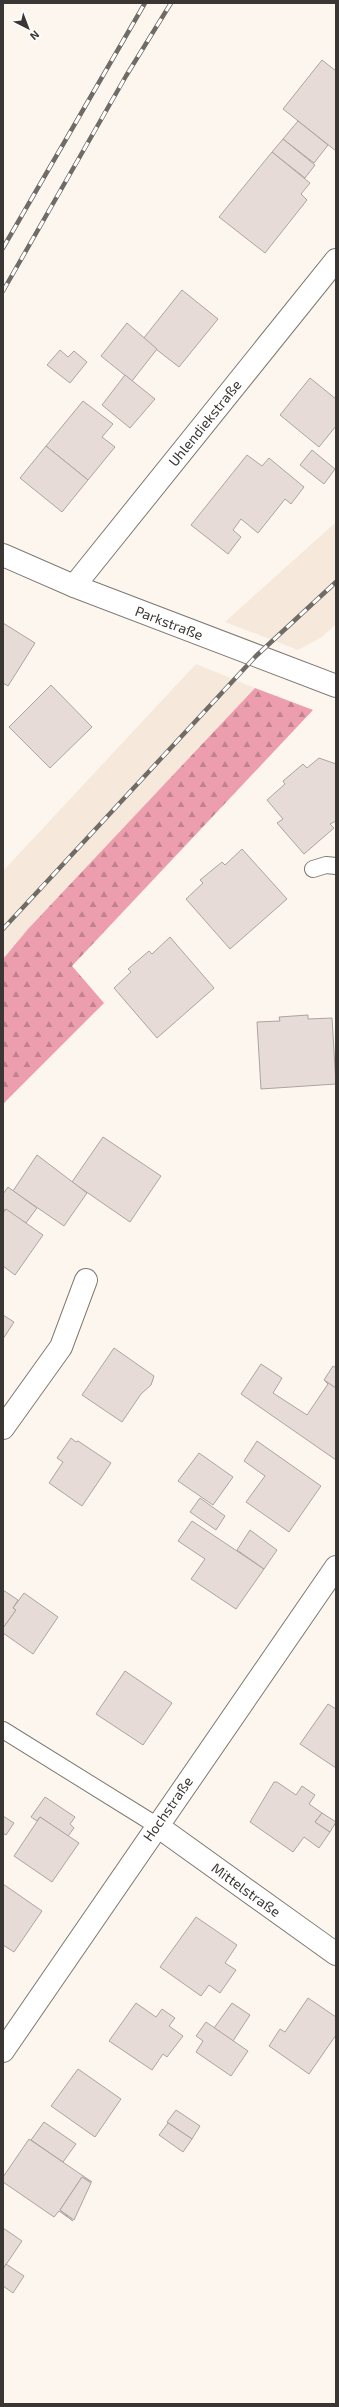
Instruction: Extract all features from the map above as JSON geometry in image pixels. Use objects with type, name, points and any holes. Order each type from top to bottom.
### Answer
[{"type":"street","name":"Uhlendiekstraße","points":[[74,586],[336,260]]},
{"type":"street","name":"Parkstraße","points":[[3,555],[74,586],[336,686]]},
{"type":"street","points":[[3,1428],[61,1347],[86,1280]]},
{"type":"street","name":"Hochstraße","points":[[3,2052],[156,1826],[336,1567]]},
{"type":"street","name":"Mittelstraße","points":[[156,1826],[336,1954]]},
{"type":"lane","points":[[313,869],[326,865],[336,866]]},
{"type":"lane","points":[[3,1730],[156,1826]]},
{"type":"shaded area","points":[[336,522],[336,624],[322,637],[298,650],[225,622]]},
{"type":"shaded area","points":[[196,664],[255,688],[28,929],[3,959],[3,871]]},
{"type":"green space","points":[[255,688],[313,710],[72,966],[104,1003],[3,1104],[3,959],[28,929]]},
{"type":"building","points":[[322,60],[336,71],[336,151],[283,109]]},
{"type":"building","points":[[298,121],[328,145],[314,163],[283,139]]},
{"type":"building","points":[[283,139],[315,165],[305,178],[272,152]]},
{"type":"building","points":[[272,152],[310,183],[301,194],[307,200],[265,253],[219,217]]},
{"type":"building","points":[[182,290],[218,319],[179,367],[143,339]]},
{"type":"building","points":[[127,323],[157,349],[132,381],[101,356]]},
{"type":"building","points":[[60,350],[68,357],[74,351],[87,362],[70,383],[47,365]]},
{"type":"building","points":[[125,375],[155,399],[130,428],[102,405]]},
{"type":"building","points":[[310,378],[336,399],[336,426],[319,447],[280,415]]},
{"type":"building","points":[[83,401],[113,424],[102,437],[115,447],[88,480],[46,446]]},
{"type":"building","points":[[46,446],[88,480],[62,512],[20,478]]},
{"type":"building","points":[[312,450],[335,469],[324,484],[300,465]]},
{"type":"building","points":[[247,455],[262,466],[269,458],[304,487],[291,504],[285,499],[258,533],[241,519],[233,530],[241,537],[228,554],[191,525]]},
{"type":"building","points":[[3,623],[35,643],[8,686],[3,683]]},
{"type":"building","points":[[51,685],[92,727],[50,768],[9,727]]},
{"type":"building","points":[[319,758],[336,764],[336,821],[330,824],[334,828],[304,854],[277,823],[283,819],[267,800],[285,784],[283,781],[303,764],[307,768]]},
{"type":"building","points":[[242,849],[287,899],[230,949],[186,899],[203,883],[200,880],[222,862],[225,865]]},
{"type":"building","points":[[170,937],[214,988],[157,1038],[114,988],[131,972],[128,969],[149,951],[152,954]]},
{"type":"building","points":[[308,1015],[308,1019],[332,1018],[336,1084],[261,1089],[257,1022],[280,1021],[279,1017]]},
{"type":"building","points":[[103,1137],[161,1176],[130,1222],[72,1182]]},
{"type":"building","points":[[37,1155],[87,1193],[64,1226],[13,1191]]},
{"type":"building","points":[[8,1187],[37,1208],[26,1223],[3,1209],[3,1194]]},
{"type":"building","points":[[6,1209],[43,1235],[15,1275],[3,1266],[3,1213]]},
{"type":"building","points":[[3,1315],[14,1322],[3,1339]]},
{"type":"building","points":[[114,1348],[154,1376],[151,1385],[141,1394],[122,1422],[82,1395]]},
{"type":"building","points":[[261,1364],[282,1378],[273,1393],[307,1415],[328,1384],[324,1380],[336,1388],[336,1460],[241,1394]]},
{"type":"building","points":[[333,1366],[336,1368],[336,1388],[324,1380]]},
{"type":"building","points":[[71,1438],[111,1463],[82,1506],[49,1483],[63,1462],[57,1458]]},
{"type":"building","points":[[257,1441],[321,1486],[289,1532],[246,1502],[265,1476],[244,1461]]},
{"type":"building","points":[[199,1453],[233,1477],[213,1505],[178,1481]]},
{"type":"building","points":[[200,1498],[225,1516],[216,1530],[190,1512]]},
{"type":"building","points":[[192,1521],[264,1569],[236,1609],[191,1579],[205,1559],[178,1541]]},
{"type":"building","points":[[250,1530],[277,1550],[264,1569],[237,1550]]},
{"type":"building","points":[[3,1590],[18,1600],[13,1608],[16,1610],[3,1628]]},
{"type":"building","points":[[24,1593],[58,1617],[33,1654],[3,1633],[3,1628],[16,1610],[13,1608]]},
{"type":"building","points":[[125,1671],[172,1703],[143,1745],[96,1714]]},
{"type":"building","points":[[328,1704],[336,1709],[336,1768],[300,1744]]},
{"type":"building","points":[[274,1782],[277,1782],[296,1795],[302,1786],[315,1795],[309,1804],[322,1813],[315,1822],[330,1832],[319,1848],[304,1837],[293,1852],[250,1822]]},
{"type":"building","points":[[45,1797],[75,1817],[70,1824],[74,1828],[68,1836],[40,1817],[37,1821],[31,1817]]},
{"type":"building","points":[[322,1813],[336,1822],[330,1832],[315,1822]]},
{"type":"building","points":[[3,1816],[14,1823],[6,1835],[3,1833]]},
{"type":"building","points":[[40,1817],[79,1843],[52,1882],[14,1856]]},
{"type":"building","points":[[3,1884],[42,1911],[14,1952],[3,1945]]},
{"type":"building","points":[[196,1917],[237,1945],[225,1963],[236,1970],[220,1993],[209,1985],[201,1996],[160,1967]]},
{"type":"building","points":[[308,1998],[336,2017],[336,2035],[309,2074],[269,2046],[280,2029],[285,2032]]},
{"type":"building","points":[[136,2003],[156,2017],[162,2009],[175,2018],[169,2026],[183,2036],[167,2057],[163,2054],[152,2070],[109,2041]]},
{"type":"building","points":[[232,2003],[250,2015],[233,2041],[214,2028]]},
{"type":"building","points":[[206,2022],[248,2051],[231,2076],[196,2052],[203,2041],[196,2036]]},
{"type":"building","points":[[78,2069],[121,2099],[95,2137],[51,2106]]},
{"type":"building","points":[[176,2110],[200,2126],[192,2139],[167,2122]]},
{"type":"building","points":[[44,2122],[76,2144],[63,2162],[31,2140]]},
{"type":"building","points":[[168,2123],[192,2139],[183,2152],[159,2135]]},
{"type":"building","points":[[29,2139],[92,2182],[82,2177],[60,2210],[73,2221],[59,2211],[54,2217],[3,2182],[3,2177]]},
{"type":"building","points":[[82,2177],[91,2183],[74,2220],[60,2210]]},
{"type":"building","points":[[3,2228],[22,2241],[3,2269]]},
{"type":"building","points":[[6,2264],[24,2276],[13,2293],[3,2286],[3,2269]]},
{"type":"railway","points":[[3,248],[145,3]]},
{"type":"railway","points":[[3,291],[126,76],[171,3]]},
{"type":"railway","points":[[3,929],[256,656],[336,582]]}]
